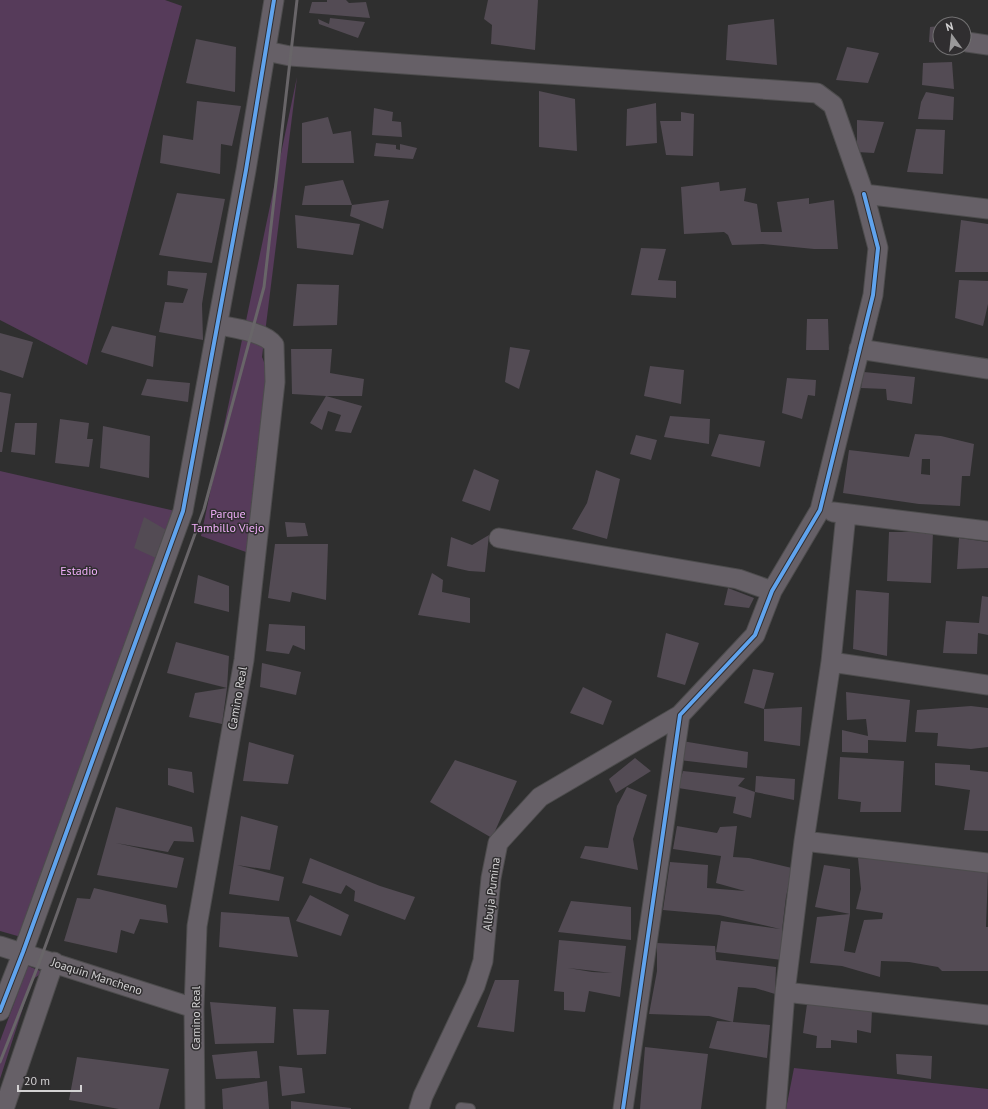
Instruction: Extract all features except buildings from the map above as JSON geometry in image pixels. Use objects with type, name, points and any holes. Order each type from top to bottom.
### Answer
[{"type":"street","points":[[0,1011],[23,952],[183,511],[219,325],[274,0]]},
{"type":"street","points":[[972,43],[988,45]]},
{"type":"street","name":"Albuja Pumina","points":[[266,51],[290,56],[817,93],[832,104],[864,194],[878,248],[873,295],[820,510],[772,591],[755,635],[680,715],[540,797],[498,843],[491,878],[483,961],[475,986],[423,1096],[419,1109]]},
{"type":"street","points":[[864,194],[988,209]]},
{"type":"street","name":"Camino Real","points":[[195,1109],[194,1008],[197,926],[244,660],[275,382],[274,345],[270,341],[252,332],[219,325]]},
{"type":"street","points":[[859,349],[988,369]]},
{"type":"street","points":[[820,510],[988,532]]},
{"type":"street","points":[[776,1109],[785,992],[804,841],[831,662],[846,514]]},
{"type":"street","points":[[499,538],[738,579],[772,591]]},
{"type":"street","points":[[831,662],[988,685]]},
{"type":"street","points":[[623,1109],[680,715]]},
{"type":"street","points":[[804,841],[988,863]]},
{"type":"street","name":"Joaquin Mancheno","points":[[0,946],[23,952],[194,1008]]},
{"type":"street","points":[[4,1109],[54,962]]},
{"type":"street","points":[[785,992],[988,1015]]},
{"type":"green space","points":[[0,0],[165,0],[182,6],[87,365],[0,320]]},
{"type":"green space","name":"Parque Tambillo Viejo","points":[[297,77],[262,357],[266,374],[268,396],[263,452],[246,552],[201,536]]},
{"type":"green space","name":"Estadio","points":[[0,471],[184,513],[28,939],[0,931]]},
{"type":"green space","points":[[28,966],[43,972],[32,980],[0,1079],[0,1041]]},
{"type":"green space","points":[[794,1068],[988,1089],[988,1109],[786,1109]]},
{"type":"railway","points":[[0,1062],[41,958],[204,509],[264,287],[297,0]]},
{"type":"cycle path","points":[[0,1011],[23,952],[183,511],[246,170],[274,0]]},
{"type":"cycle path","points":[[623,1109],[680,715],[755,635],[772,591],[820,510],[873,295],[878,248],[864,194]]}]
